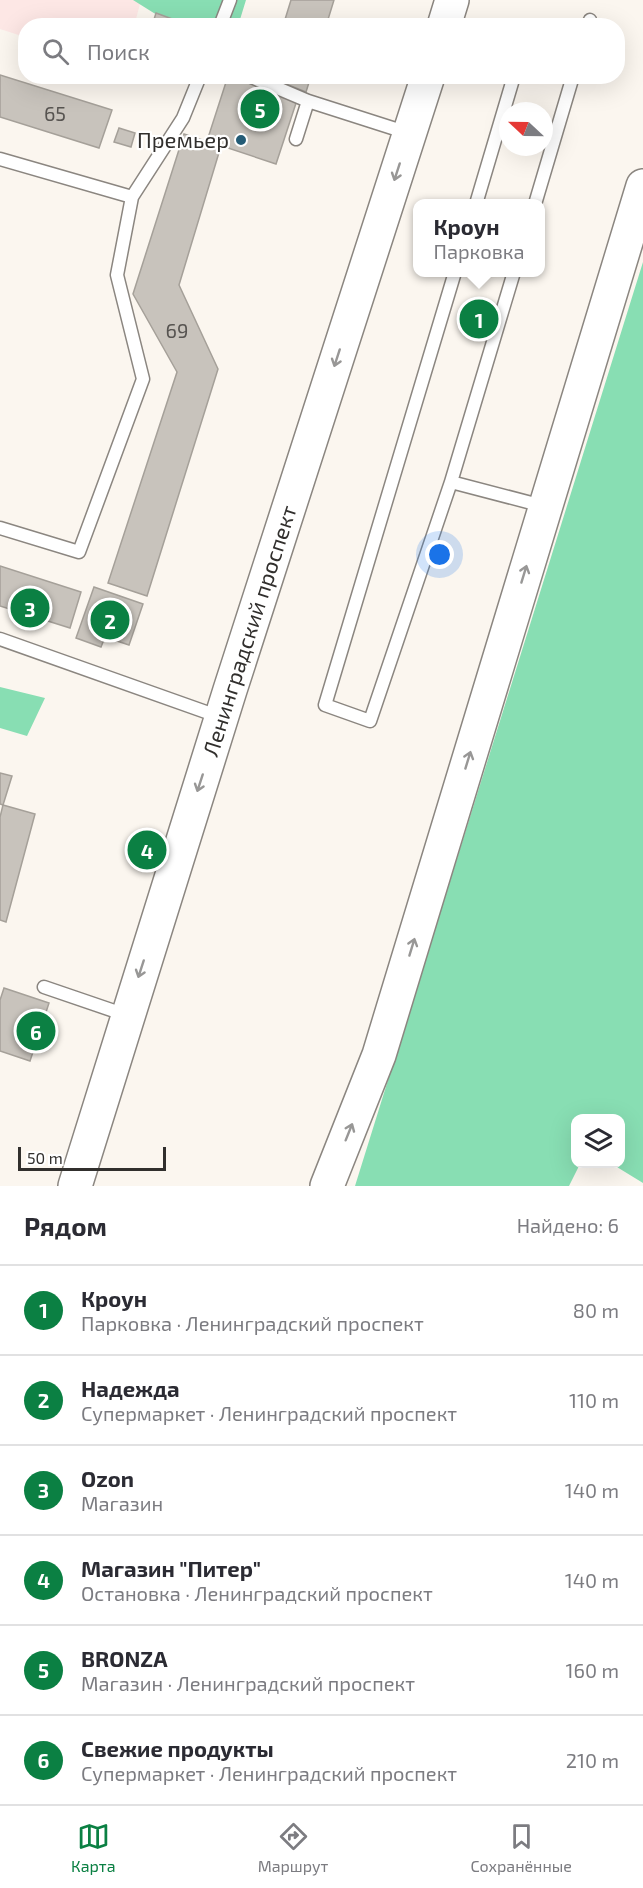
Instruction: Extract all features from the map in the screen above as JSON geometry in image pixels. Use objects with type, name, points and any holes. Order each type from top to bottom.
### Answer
[{"type":"main road","points":[[446,18],[452,0]]},
{"type":"main road","name":"Ленинградский проспект","points":[[75,1186],[221,717],[425,84]]},
{"type":"main road","points":[[327,1186],[379,1055],[643,186]]},
{"type":"lane","points":[[223,18],[230,0]]},
{"type":"lane","points":[[0,528],[79,552],[143,378],[117,275],[132,197],[183,118],[197,84]]},
{"type":"lane","points":[[268,84],[308,101],[409,134]]},
{"type":"lane","points":[[477,199],[512,84]]},
{"type":"lane","points":[[536,199],[571,84]]},
{"type":"lane","points":[[296,139],[308,101]]},
{"type":"lane","points":[[0,159],[132,197]]},
{"type":"lane","points":[[454,277],[325,705],[370,721],[451,482],[513,277]]},
{"type":"lane","points":[[451,482],[544,506]]},
{"type":"lane","points":[[0,639],[221,717]]},
{"type":"lane","points":[[44,987],[127,1016]]},
{"type":"shaded area","points":[[0,0],[141,0],[136,18],[18,18],[18,35],[0,29]]},
{"type":"green space","points":[[133,0],[246,0],[240,18],[162,18]]},
{"type":"green space","points":[[643,262],[643,1183],[619,1168],[625,1168],[625,1114],[571,1114],[571,1168],[578,1168],[569,1186],[355,1186]]},
{"type":"green space","points":[[0,687],[45,698],[27,736],[0,728]]},
{"type":"building","points":[[291,0],[334,0],[328,18],[285,18]]},
{"type":"building","points":[[156,13],[170,18],[154,18]]},
{"type":"building","points":[[0,75],[18,81],[18,84],[29,84],[112,110],[99,148],[0,117]]},
{"type":"building","points":[[225,84],[279,84],[300,91],[276,164],[207,141]]},
{"type":"building","points":[[286,84],[308,84],[306,92]]},
{"type":"building","points":[[119,128],[135,133],[131,147],[114,142]]},
{"type":"building","points":[[184,134],[221,146],[179,285],[218,369],[147,596],[108,583],[177,372],[133,294]]},
{"type":"building","points":[[0,566],[81,592],[70,628],[0,606]]},
{"type":"building","points":[[94,587],[143,604],[129,645],[105,637],[101,647],[76,638]]},
{"type":"building","points":[[0,773],[12,776],[3,805],[0,804]]},
{"type":"building","points":[[3,805],[35,814],[6,922],[0,920],[0,817]]},
{"type":"building","points":[[4,988],[49,1003],[30,1061],[0,1051],[0,1000]]},
{"type":"place","name":"BRONZA","points":[[260,109]]},
{"type":"place","name":"Премьер","points":[[241,140]]},
{"type":"place","name":"Кроун","points":[[479,319]]},
{"type":"place","name":"Ozon","points":[[30,608]]},
{"type":"place","name":"Надежда","points":[[110,620]]},
{"type":"place","name":"Магазин \"Питер\"","points":[[147,850]]},
{"type":"place","name":"Свежие продукты","points":[[36,1031]]}]
